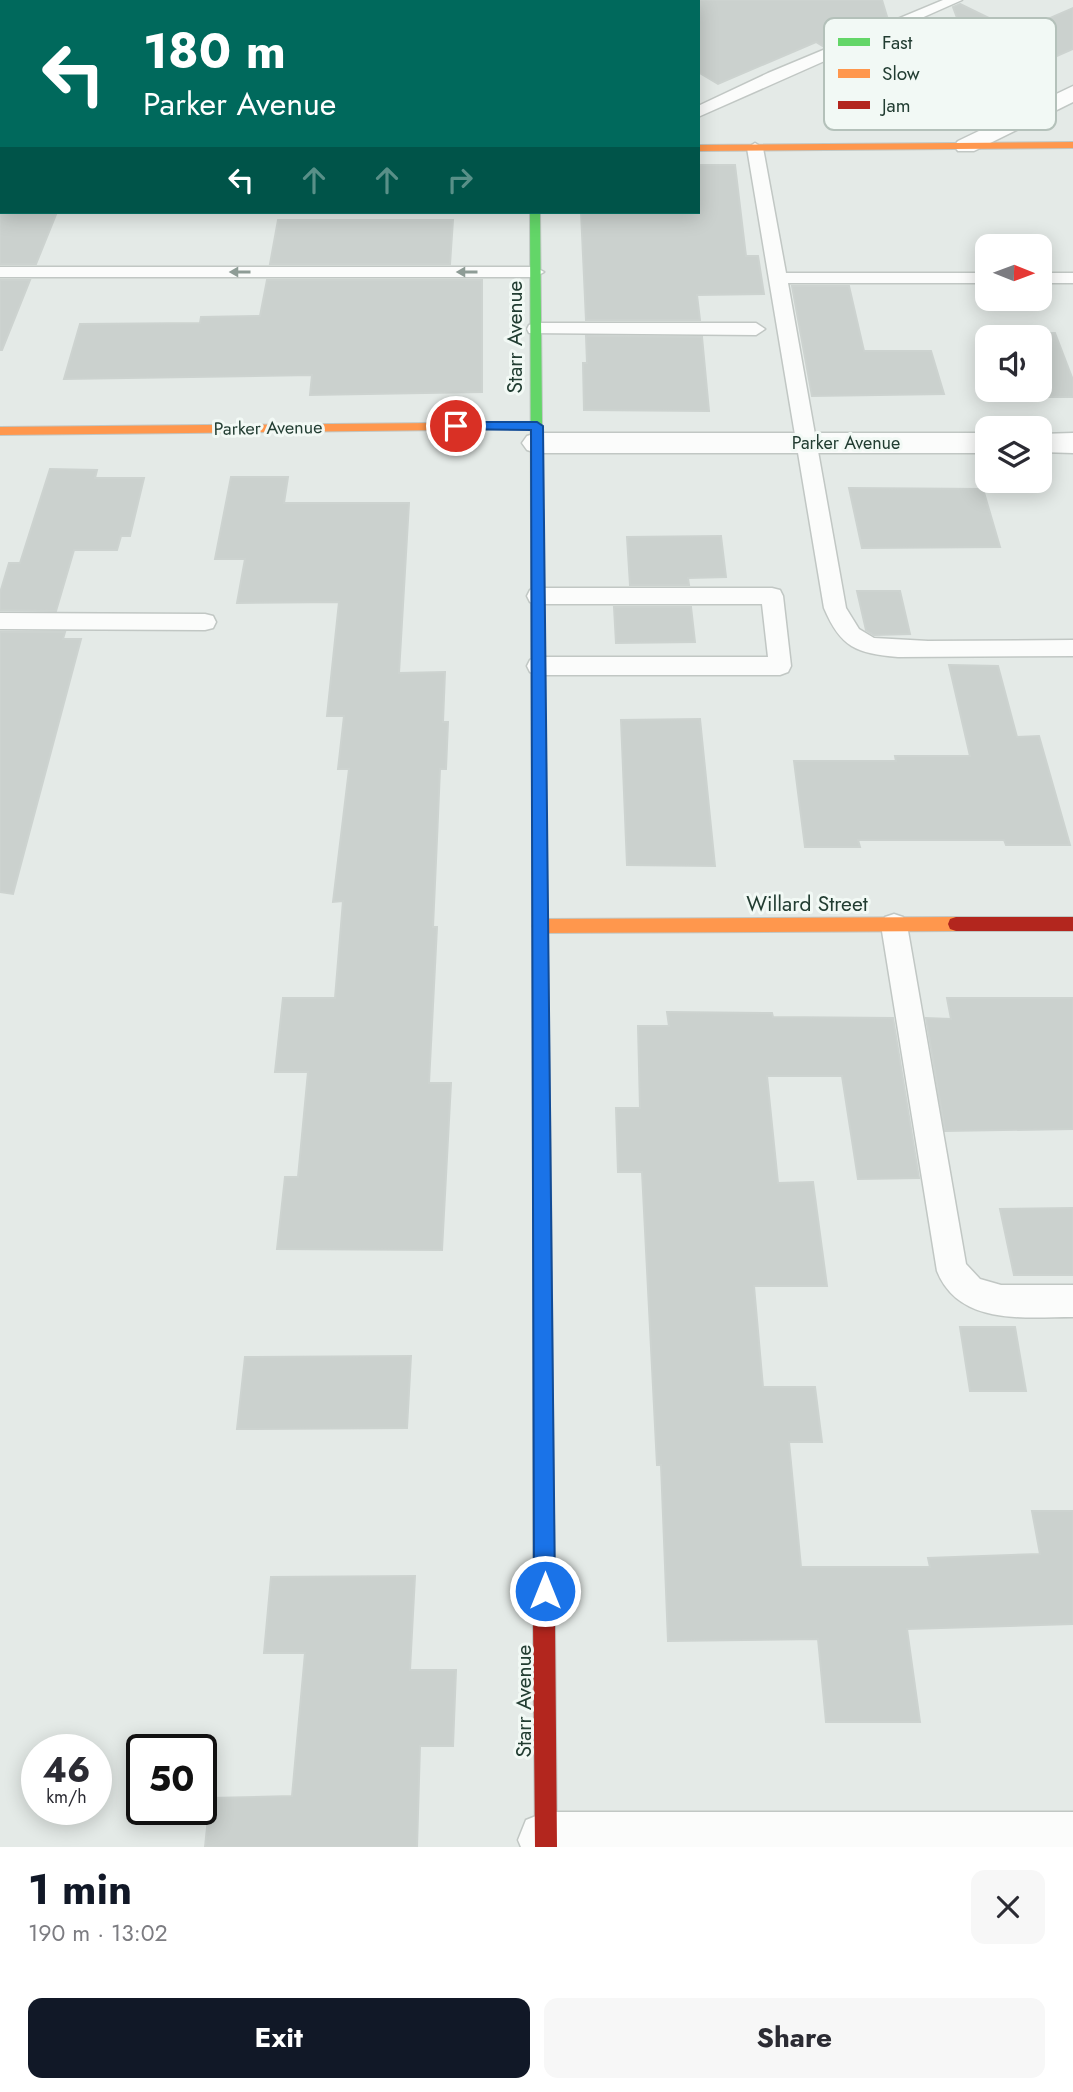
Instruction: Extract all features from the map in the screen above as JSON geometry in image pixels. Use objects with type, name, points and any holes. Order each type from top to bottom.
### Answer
[{"type":"main road","points":[[700,148],[1073,145]]},
{"type":"main road","name":"Starr Avenue","points":[[535,214],[546,1844]]},
{"type":"main road","name":"Parker Avenue","points":[[0,431],[537,434]]},
{"type":"main road","name":"Willard Street","points":[[540,926],[1073,924]]},
{"type":"street","points":[[1056,101],[1073,93]]},
{"type":"street","points":[[966,146],[998,130]]},
{"type":"street","name":"Parker Avenue","points":[[537,434],[806,443],[975,443]]},
{"type":"street","points":[[1052,443],[1073,443]]},
{"type":"street","points":[[546,1844],[1065,1842]]},
{"type":"lane","points":[[912,18],[955,0]]},
{"type":"lane","points":[[700,111],[824,55]]},
{"type":"lane","points":[[755,148],[835,608],[845,630],[863,644],[901,648],[1073,648]]},
{"type":"lane","points":[[0,272],[535,272]]},
{"type":"lane","points":[[778,278],[975,278]]},
{"type":"lane","points":[[1052,278],[1073,278]]},
{"type":"lane","points":[[536,329],[756,329]]},
{"type":"lane","points":[[538,596],[772,596],[780,666],[538,666]]},
{"type":"lane","points":[[0,621],[205,622]]},
{"type":"lane","points":[[894,925],[952,1271],[971,1292],[1001,1301],[1073,1301]]},
{"type":"building","points":[[700,0],[882,0],[887,18],[824,18],[824,47],[816,42],[718,84],[700,73]]},
{"type":"building","points":[[960,4],[989,18],[957,18],[953,7]]},
{"type":"building","points":[[1073,8],[1073,49],[1056,56],[1056,18],[1050,18]]},
{"type":"building","points":[[700,165],[735,165],[746,256],[758,256],[764,294],[697,295],[700,320],[586,320],[581,214],[700,214]]},
{"type":"building","points":[[0,214],[56,214],[36,264],[0,264]]},
{"type":"building","points":[[278,220],[453,220],[450,264],[270,264]]},
{"type":"building","points":[[0,280],[30,280],[2,350],[0,350]]},
{"type":"building","points":[[267,280],[482,280],[482,392],[310,395],[312,375],[64,379],[80,324],[200,323],[201,317],[260,316]]},
{"type":"building","points":[[792,286],[849,286],[864,351],[931,351],[944,394],[812,396]]},
{"type":"building","points":[[1052,333],[1055,333],[1073,380],[1073,397],[1052,397]]},
{"type":"building","points":[[586,336],[702,337],[709,411],[584,410],[583,363],[587,363]]},
{"type":"building","points":[[50,469],[97,470],[95,478],[144,478],[130,536],[121,536],[117,550],[74,550],[56,611],[0,610],[0,593],[9,563],[20,563]]},
{"type":"building","points":[[231,477],[288,477],[284,503],[409,503],[399,673],[445,672],[443,722],[448,722],[446,769],[440,769],[433,927],[437,927],[429,1083],[451,1083],[442,1250],[277,1249],[285,1177],[298,1177],[308,1072],[275,1072],[283,998],[335,998],[343,901],[333,902],[349,769],[338,769],[344,716],[327,716],[339,602],[237,603],[245,559],[215,559]]},
{"type":"building","points":[[849,488],[975,489],[975,493],[984,493],[1000,547],[862,548]]},
{"type":"building","points":[[721,536],[726,577],[688,578],[689,585],[630,585],[627,537]]},
{"type":"building","points":[[857,591],[900,591],[910,634],[874,635],[866,630]]},
{"type":"building","points":[[614,607],[691,607],[695,642],[616,643]]},
{"type":"building","points":[[0,632],[65,632],[63,639],[81,639],[13,894],[0,892]]},
{"type":"building","points":[[949,665],[998,666],[1017,737],[1039,736],[1070,845],[1006,845],[1004,840],[858,840],[860,847],[805,847],[794,761],[896,761],[895,756],[970,756]]},
{"type":"building","points":[[700,719],[715,866],[627,865],[621,720]]},
{"type":"building","points":[[947,998],[1073,998],[1073,1129],[945,1131],[926,1018],[951,1019]]},
{"type":"building","points":[[667,1012],[772,1013],[773,1017],[893,1018],[919,1178],[858,1179],[842,1076],[767,1076],[778,1183],[813,1182],[827,1286],[754,1286],[763,1387],[815,1387],[822,1442],[789,1442],[801,1567],[930,1567],[928,1558],[1040,1554],[1032,1511],[1073,1511],[1073,1624],[907,1629],[920,1722],[826,1722],[818,1639],[668,1641],[661,1465],[657,1465],[642,1172],[618,1172],[616,1108],[640,1108],[638,1026],[669,1026]]},
{"type":"building","points":[[1073,1208],[1073,1275],[1014,1275],[1000,1209]]},
{"type":"building","points":[[960,1327],[1015,1327],[1026,1391],[970,1391]]},
{"type":"building","points":[[411,1356],[407,1428],[237,1429],[245,1357]]},
{"type":"building","points":[[415,1576],[410,1670],[456,1670],[453,1746],[420,1746],[417,1847],[205,1847],[207,1825],[217,1825],[217,1798],[292,1796],[305,1653],[264,1653],[271,1577]]},
{"type":"traffic: fast","points":[[535,214],[537,523]]},
{"type":"traffic: fast","points":[[542,1182],[544,1621]]},
{"type":"traffic: slow","points":[[700,148],[1073,145]]},
{"type":"traffic: slow","points":[[0,431],[537,426]]},
{"type":"traffic: slow","points":[[537,523],[539,800]]},
{"type":"traffic: slow","points":[[540,926],[956,924]]},
{"type":"traffic: jam","points":[[539,800],[542,1182]]},
{"type":"traffic: jam","points":[[956,924],[1073,924]]},
{"type":"traffic: jam","points":[[544,1621],[546,1847]]},
{"type":"route","points":[[456,426],[537,426],[545,1591]]}]
